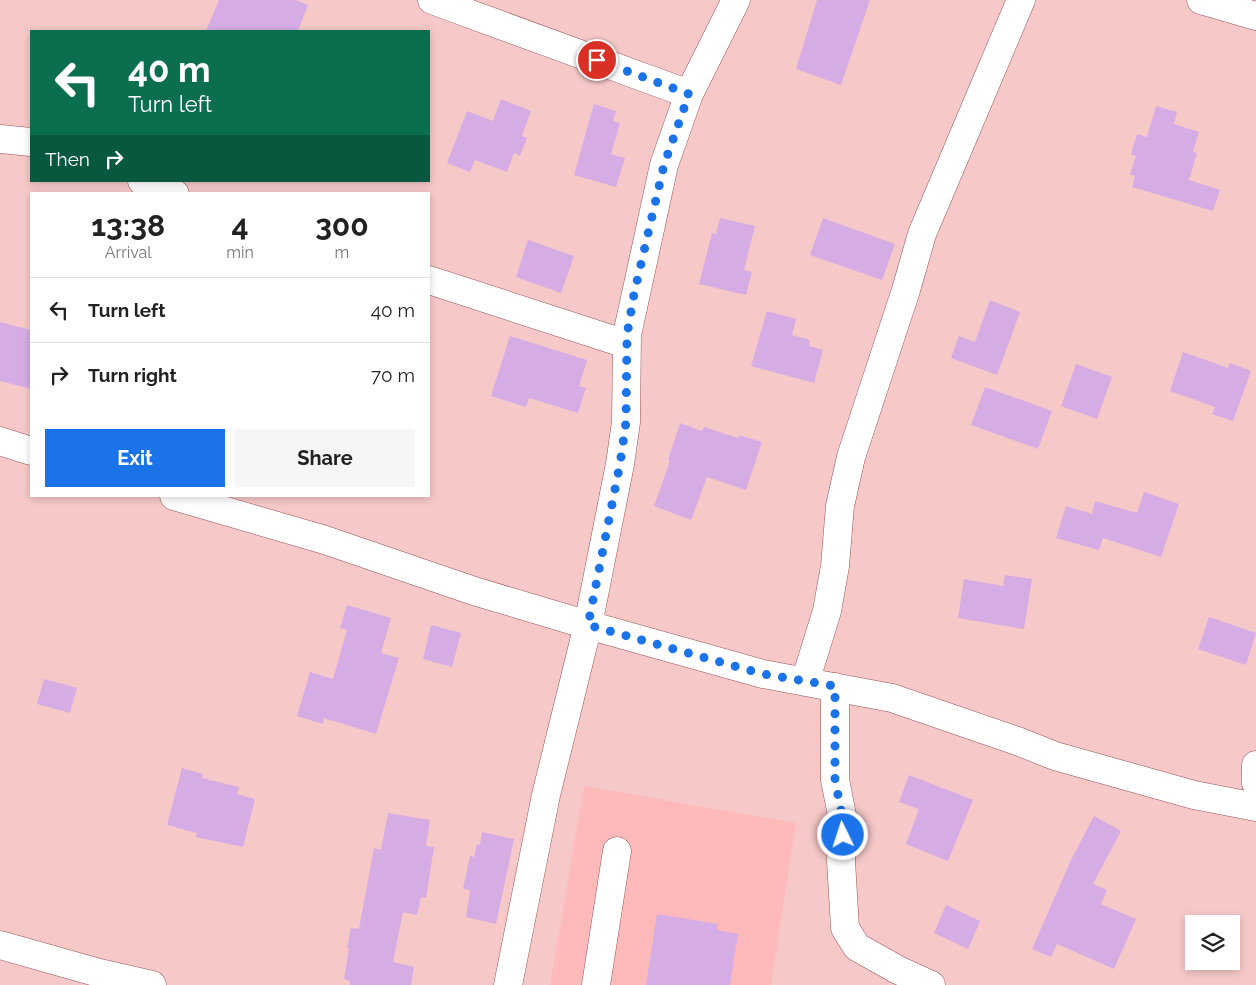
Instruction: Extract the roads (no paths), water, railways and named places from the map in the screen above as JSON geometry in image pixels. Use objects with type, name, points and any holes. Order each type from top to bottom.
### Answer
[{"type":"street","points":[[432,0],[689,94]]},
{"type":"street","points":[[508,985],[546,795],[588,625],[620,464],[626,422],[626,344],[634,294],[664,165],[689,94],[736,0]]},
{"type":"street","points":[[805,682],[827,611],[835,566],[840,506],[851,457],[906,290],[922,234],[1021,0]]},
{"type":"street","points":[[1200,0],[1256,16]]},
{"type":"street","points":[[0,139],[30,142]]},
{"type":"street","points":[[145,182],[170,192]]},
{"type":"street","points":[[430,280],[626,344]]},
{"type":"street","points":[[0,441],[30,451]]},
{"type":"street","points":[[177,497],[325,540],[474,591],[588,625],[763,674],[892,698],[1055,756],[1194,795],[1256,806]]},
{"type":"street","points":[[835,686],[835,780],[842,815],[841,860],[845,928],[857,948],[931,985]]},
{"type":"street","points":[[1256,765],[1256,783]]},
{"type":"street","points":[[596,985],[617,851]]},
{"type":"street","points":[[0,945],[99,973],[152,985]]}]
